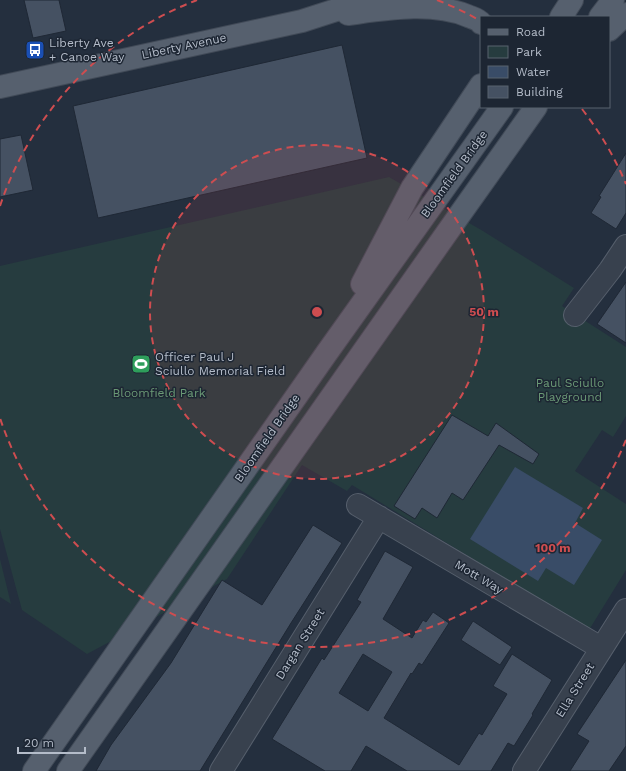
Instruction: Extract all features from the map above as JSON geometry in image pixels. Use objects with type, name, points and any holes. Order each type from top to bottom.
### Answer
[{"type":"main road","name":"Liberty Avenue","points":[[0,87],[302,21],[367,0]]},
{"type":"main road","points":[[562,16],[572,0]]},
{"type":"main road","points":[[601,16],[612,0]]},
{"type":"main road","points":[[302,21],[394,8],[435,8],[461,13],[480,22]]},
{"type":"main road","points":[[610,29],[626,14]]},
{"type":"main road","points":[[326,354],[412,188],[480,86]]},
{"type":"main road","name":"Bloomfield Bridge","points":[[34,771],[326,354],[501,108]]},
{"type":"main road","points":[[68,771],[535,108]]},
{"type":"street","points":[[575,315],[610,270],[626,246]]},
{"type":"street","name":"Mott Way","points":[[358,505],[601,648]]},
{"type":"street","name":"Dargan Street","points":[[221,771],[379,517]]},
{"type":"street","name":"Ella Street","points":[[524,771],[626,610]]},
{"type":"green space","name":"Bloomfield Park","points":[[389,177],[483,231],[574,288],[562,306],[626,347],[626,416],[613,437],[602,430],[575,471],[626,504],[626,570],[589,630],[352,485],[347,491],[302,465],[227,579],[87,654],[22,610],[0,529],[0,266]]},
{"type":"green space","points":[[0,559],[11,604],[0,597]]},
{"type":"water","points":[[515,467],[583,508],[575,523],[602,540],[574,585],[546,568],[538,581],[470,539]]},
{"type":"building","points":[[24,0],[59,0],[66,31],[33,38]]},
{"type":"building","points":[[342,45],[367,158],[98,218],[73,106]]},
{"type":"building","points":[[21,135],[33,190],[0,197],[0,139]]},
{"type":"building","points":[[626,153],[626,213],[616,229],[591,213],[601,197],[599,196]]},
{"type":"building","points":[[626,282],[626,343],[597,324]]},
{"type":"building","points":[[452,415],[488,436],[496,423],[539,454],[533,464],[499,445],[463,500],[452,493],[437,518],[422,508],[415,519],[394,506]]},
{"type":"building","points":[[313,525],[342,543],[200,771],[96,771],[111,745],[171,663],[222,580],[262,605]]},
{"type":"building","points":[[385,551],[413,567],[383,619],[412,638],[423,620],[426,622],[433,612],[449,623],[422,665],[419,663],[412,674],[411,673],[384,718],[459,765],[479,733],[482,735],[507,694],[493,686],[512,654],[552,680],[514,746],[508,743],[491,771],[407,771],[366,746],[351,771],[325,771],[272,739],[322,658],[324,660],[361,602],[357,600]],"holes":[[[363,654],[392,672],[368,711],[339,693]]]},
{"type":"building","points":[[473,621],[512,647],[500,665],[461,640]]},
{"type":"building","points":[[626,660],[626,746],[609,771],[570,771],[589,741],[577,734]]},
{"type":"place","name":"Liberty Ave + Canoe Way","points":[[35,50]]},
{"type":"place","name":"Officer Paul J Sciullo Memorial Field","points":[[141,364]]},
{"type":"park label","name":"Paul Sciullo Playground","points":[[570,390]]}]
